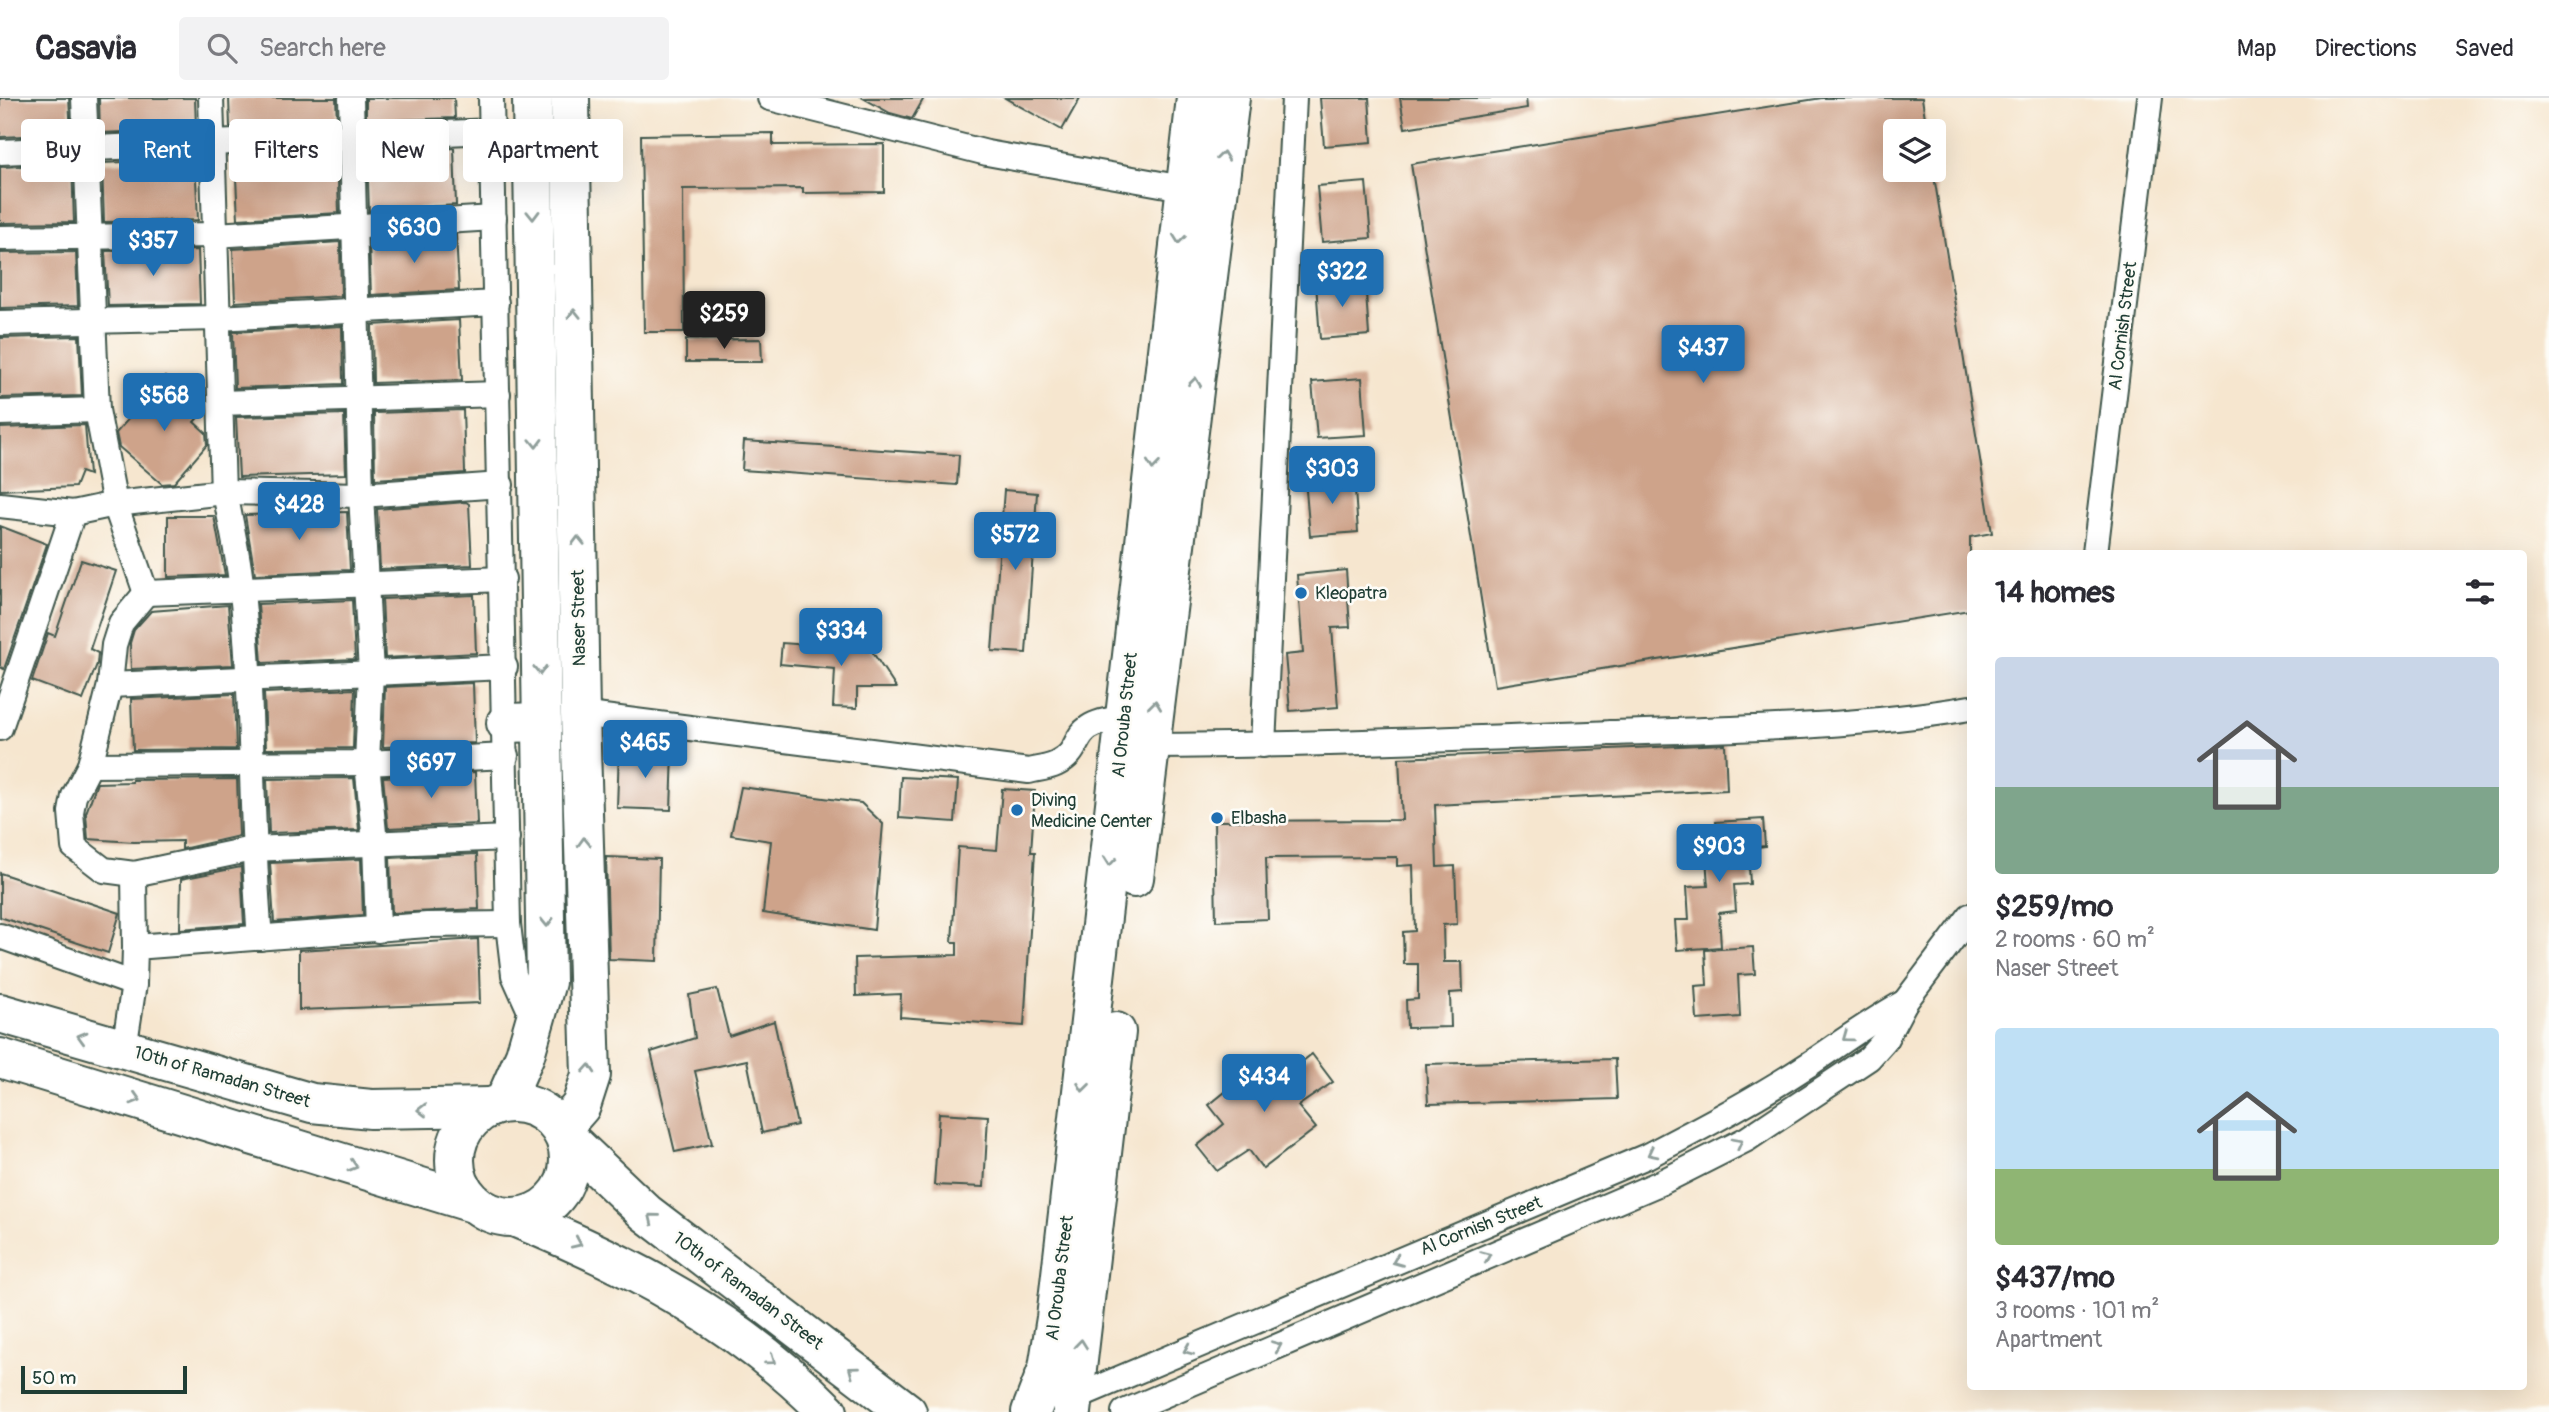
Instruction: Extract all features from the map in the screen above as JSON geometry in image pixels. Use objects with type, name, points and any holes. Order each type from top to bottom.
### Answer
[{"type":"main road","points":[[498,1105],[535,1022],[546,969],[518,734],[532,98]]},
{"type":"main road","name":"Naser Street","points":[[563,1132],[581,1105],[591,1075],[580,714],[570,98]]},
{"type":"main road","name":"Al Orouba Street","points":[[1073,1405],[1150,747],[1201,191],[1196,98]]},
{"type":"main road","name":"Al Orouba Street","points":[[1031,1412],[1048,1368],[1056,1318],[1124,718],[1201,191],[1230,98]]},
{"type":"main road","points":[[520,579],[579,582]]},
{"type":"main road","name":"10th of Ramadan Street","points":[[0,1013],[312,1103],[383,1109],[498,1105]]},
{"type":"main road","points":[[0,1058],[473,1203],[492,1214],[514,1217],[631,1268],[687,1299],[794,1377],[828,1412]]},
{"type":"main road","points":[[473,1203],[460,1185],[454,1164],[457,1142],[467,1123],[498,1105],[526,1104],[546,1113],[563,1132],[570,1157],[566,1179],[555,1199],[536,1212],[514,1217]]},
{"type":"main road","name":"10th of Ramadan Street","points":[[563,1132],[646,1213],[907,1412]]},
{"type":"street","points":[[84,98],[85,119]]},
{"type":"street","points":[[211,98],[211,119]]},
{"type":"street","points":[[351,98],[361,495],[371,671],[367,763],[375,843],[378,930]]},
{"type":"street","points":[[491,98],[492,119]]},
{"type":"street","points":[[770,98],[824,104],[986,153],[1201,191]]},
{"type":"street","points":[[1264,745],[1294,98]]},
{"type":"street","name":"Al Cornish Street","points":[[2095,550],[2150,98]]},
{"type":"street","points":[[215,143],[463,132]]},
{"type":"street","points":[[0,152],[21,151]]},
{"type":"street","points":[[88,182],[97,410],[115,504],[146,593]]},
{"type":"street","points":[[213,182],[224,492],[242,591],[252,765],[252,849],[260,938]]},
{"type":"street","points":[[493,182],[500,485],[520,579],[505,667],[518,734],[508,838],[509,924],[514,975],[535,1022]]},
{"type":"street","points":[[0,238],[215,235],[354,224],[494,218]]},
{"type":"street","points":[[0,323],[218,318],[496,303]]},
{"type":"street","points":[[220,402],[498,394]]},
{"type":"street","points":[[0,413],[97,410]]},
{"type":"street","points":[[0,505],[73,513],[115,504],[224,492],[361,495],[500,485]]},
{"type":"street","points":[[0,728],[73,513]]},
{"type":"street","points":[[508,838],[252,849],[134,874],[104,870],[75,847],[71,812],[75,796],[90,765],[110,685],[114,645],[121,623],[146,593],[368,587],[520,579]]},
{"type":"street","points":[[110,685],[371,671],[505,667]]},
{"type":"street","points":[[1150,747],[1795,726],[1919,717],[1967,709]]},
{"type":"street","points":[[580,714],[1029,771],[1056,764],[1069,753],[1081,731],[1099,721],[1124,718]]},
{"type":"street","points":[[90,765],[367,763],[518,734]]},
{"type":"street","points":[[124,1049],[134,984],[134,874]]},
{"type":"street","name":"Al Cornish Street","points":[[1124,1412],[1660,1183],[1747,1139],[1869,1058],[1885,1040],[1905,1002],[1967,920]]},
{"type":"street","points":[[135,947],[427,925],[509,924]]},
{"type":"street","points":[[0,936],[134,984]]},
{"type":"street","name":"Al Cornish Street","points":[[1038,1412],[1073,1405],[1647,1156],[1731,1111],[1811,1063],[1857,1029],[1905,1002]]},
{"type":"building","points":[[0,98],[69,98],[70,119],[21,119],[21,136],[0,137]]},
{"type":"building","points":[[99,98],[195,98],[196,119],[119,119],[119,132],[105,133],[105,119],[100,119]]},
{"type":"building","points":[[229,98],[336,98],[337,119],[230,119]]},
{"type":"building","points":[[366,98],[454,98],[455,118],[366,119]]},
{"type":"building","points":[[863,98],[924,98],[912,119],[890,113]]},
{"type":"building","points":[[1005,98],[1080,98],[1062,130]]},
{"type":"building","points":[[1320,98],[1369,98],[1372,142],[1324,146]]},
{"type":"building","points":[[1400,98],[1526,98],[1527,108],[1405,128]]},
{"type":"building","points":[[1822,98],[1922,98],[1925,119],[1883,119],[1883,182],[1935,182],[1992,533],[1970,537],[1970,550],[1967,550],[1967,610],[1495,686],[1411,164]]},
{"type":"building","points":[[773,133],[773,145],[884,144],[884,192],[803,193],[803,188],[683,189],[684,332],[644,332],[641,135]]},
{"type":"building","points":[[449,148],[454,148],[456,205],[369,211],[368,182],[449,182]]},
{"type":"building","points":[[119,162],[119,182],[196,182],[198,220],[104,222],[105,163]]},
{"type":"building","points":[[21,166],[21,182],[73,182],[74,222],[0,223],[0,167]]},
{"type":"building","points":[[236,182],[338,182],[339,213],[238,219]]},
{"type":"building","points":[[1366,182],[1371,238],[1322,242],[1317,186]]},
{"type":"building","points":[[456,235],[459,290],[371,295],[369,240]]},
{"type":"building","points":[[340,242],[341,296],[235,302],[233,249]]},
{"type":"building","points":[[198,250],[200,304],[108,306],[105,251]]},
{"type":"building","points":[[76,252],[78,306],[0,308],[0,253]]},
{"type":"building","points":[[1365,279],[1369,335],[1320,339],[1316,283]]},
{"type":"building","points":[[459,320],[462,380],[373,383],[372,325]]},
{"type":"building","points":[[342,326],[343,384],[235,388],[233,332]]},
{"type":"building","points":[[79,336],[82,396],[0,398],[0,338]]},
{"type":"building","points":[[761,339],[762,362],[686,362],[686,340]]},
{"type":"building","points":[[165,377],[204,411],[194,422],[206,433],[207,445],[174,483],[162,484],[119,447],[116,433]]},
{"type":"building","points":[[1362,378],[1366,435],[1317,438],[1312,382]]},
{"type":"building","points":[[463,410],[465,473],[375,479],[374,413]]},
{"type":"building","points":[[344,414],[346,474],[239,477],[236,417]]},
{"type":"building","points":[[85,425],[89,475],[81,472],[75,487],[0,490],[0,428]]},
{"type":"building","points":[[744,441],[959,455],[957,485],[742,470]]},
{"type":"building","points":[[1354,476],[1358,532],[1310,536],[1305,479]]},
{"type":"building","points":[[1004,490],[1037,493],[1026,653],[992,651]]},
{"type":"building","points":[[466,502],[469,504],[472,565],[380,569],[377,509]]},
{"type":"building","points":[[347,512],[350,570],[255,574],[245,515]]},
{"type":"building","points":[[168,516],[214,516],[225,575],[168,577]]},
{"type":"building","points":[[0,526],[47,544],[4,669],[0,667]]},
{"type":"building","points":[[81,560],[116,571],[90,649],[98,653],[97,664],[83,700],[32,681],[48,633],[55,636]]},
{"type":"building","points":[[1346,570],[1350,627],[1332,628],[1338,707],[1290,711],[1285,655],[1303,653],[1297,575]]},
{"type":"building","points":[[474,595],[476,653],[385,658],[382,599]]},
{"type":"building","points":[[352,600],[355,659],[262,663],[258,604]]},
{"type":"building","points":[[228,605],[233,665],[131,669],[130,643],[134,630],[151,611]]},
{"type":"building","points":[[864,639],[896,688],[857,688],[857,708],[833,707],[835,669],[780,664],[782,643],[850,648]]},
{"type":"building","points":[[473,683],[475,743],[383,747],[385,687]]},
{"type":"building","points":[[355,689],[353,748],[266,749],[264,693]]},
{"type":"building","points":[[234,694],[236,749],[133,750],[131,699]]},
{"type":"building","points":[[1725,744],[1727,790],[1435,805],[1437,867],[1455,866],[1457,924],[1443,925],[1444,962],[1462,962],[1463,992],[1450,993],[1451,1027],[1407,1028],[1406,1000],[1418,999],[1418,964],[1404,964],[1403,932],[1415,931],[1413,865],[1397,866],[1397,857],[1266,858],[1268,919],[1216,921],[1214,821],[1402,820],[1399,758]]},
{"type":"building","points":[[619,750],[673,752],[671,810],[617,808]]},
{"type":"building","points":[[475,772],[477,824],[388,828],[383,777]]},
{"type":"building","points":[[901,777],[958,780],[955,822],[899,818]]},
{"type":"building","points":[[354,778],[359,830],[269,833],[267,779]]},
{"type":"building","points":[[237,779],[239,836],[182,849],[182,841],[88,839],[86,813],[97,783]]},
{"type":"building","points":[[741,787],[861,803],[883,824],[874,930],[763,913],[771,841],[731,835]]},
{"type":"building","points":[[1002,789],[1035,791],[1031,852],[1035,852],[1024,1026],[900,1017],[901,994],[856,996],[855,958],[957,955],[957,942],[952,942],[958,847],[997,850]]},
{"type":"building","points":[[1763,819],[1765,846],[1748,848],[1750,884],[1734,885],[1736,911],[1719,913],[1721,947],[1677,950],[1675,920],[1689,920],[1687,887],[1708,886],[1706,857],[1718,856],[1716,822]]},
{"type":"building","points":[[477,854],[479,909],[392,913],[390,858]]},
{"type":"building","points":[[606,857],[659,859],[657,961],[609,959]]},
{"type":"building","points":[[361,859],[363,915],[274,922],[270,863]]},
{"type":"building","points":[[241,867],[244,924],[180,929],[181,879]]},
{"type":"building","points":[[0,873],[120,913],[108,953],[0,917]]},
{"type":"building","points":[[478,939],[480,1003],[299,1010],[299,950]]},
{"type":"building","points":[[1753,947],[1755,974],[1738,975],[1740,1017],[1697,1020],[1695,986],[1707,985],[1705,950]]},
{"type":"building","points":[[717,989],[729,1036],[774,1021],[797,1125],[762,1133],[747,1060],[695,1071],[712,1144],[675,1152],[651,1052],[695,1038],[689,995]]},
{"type":"building","points":[[1312,1054],[1333,1082],[1298,1106],[1316,1128],[1263,1169],[1249,1150],[1217,1171],[1197,1146],[1224,1124],[1209,1105],[1261,1063],[1277,1081]]},
{"type":"building","points":[[1615,1059],[1617,1099],[1428,1104],[1426,1064]]},
{"type":"building","points":[[939,1113],[988,1116],[984,1187],[934,1185]]},
{"type":"place","name":"Kleopatra","points":[[1301,593]]},
{"type":"place","name":"Diving Medicine Center","points":[[1017,810]]},
{"type":"place","name":"Elbasha","points":[[1217,818]]}]
